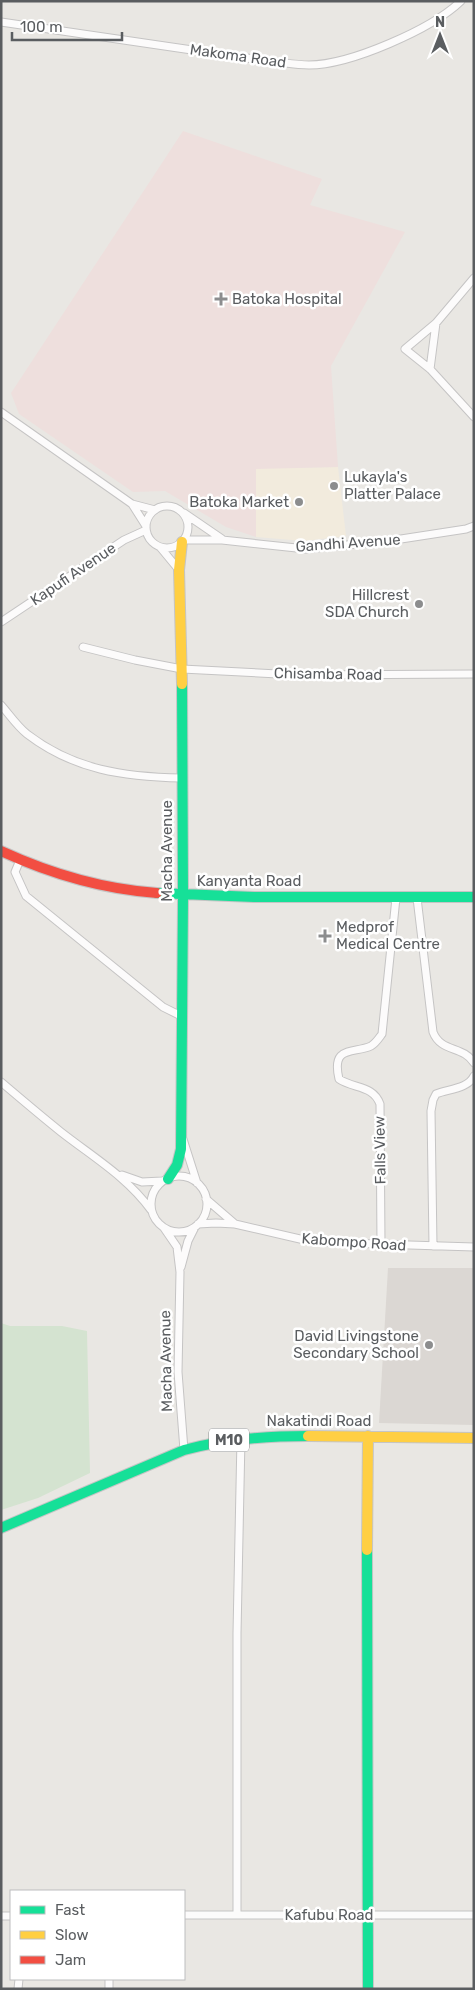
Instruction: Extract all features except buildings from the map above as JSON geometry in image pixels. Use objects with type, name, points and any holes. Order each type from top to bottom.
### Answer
[{"type":"main road","name":"Macha Avenue","points":[[165,1180],[177,1165],[181,1149],[183,896],[182,668],[179,570],[183,541]]},
{"type":"main road","name":"Kanyanta Road","points":[[1,851],[48,873],[101,887],[183,896],[474,897]]},
{"type":"main road","name":"Nakatindi Road","points":[[1,1528],[184,1450],[212,1442],[267,1436],[474,1438]]},
{"type":"main road","points":[[368,1436],[366,1634],[368,1989]]},
{"type":"street","name":"Makoma Road","points":[[1,22],[267,61],[310,65],[337,62],[403,37],[435,22],[462,1]]},
{"type":"street","points":[[474,278],[436,323],[405,349],[430,369],[474,416]]},
{"type":"street","points":[[430,369],[436,323]]},
{"type":"street","points":[[1,412],[132,504],[155,510],[168,506],[180,511],[187,522],[187,534],[183,541],[168,548],[160,547],[148,538],[147,520],[155,510]]},
{"type":"street","points":[[132,504],[146,528]]},
{"type":"street","name":"Gandhi Avenue","points":[[180,511],[222,540]]},
{"type":"street","name":"Gandhi Avenue","points":[[183,541],[222,540],[306,549],[388,541],[466,529],[474,526]]},
{"type":"street","name":"Kapufi Avenue","points":[[1,622],[124,540],[146,528]]},
{"type":"street","points":[[160,547],[179,570]]},
{"type":"street","name":"Chisamba Road","points":[[83,647],[135,660],[182,668],[297,675],[474,674]]},
{"type":"street","points":[[1,705],[26,733],[70,760],[100,771],[142,778],[182,778]]},
{"type":"street","points":[[20,860],[15,872],[26,896],[163,1007],[183,1017]]},
{"type":"street","name":"Falls View","points":[[381,1245],[380,1104],[377,1095],[369,1090],[344,1082],[339,1079],[338,1073],[339,1060],[342,1054],[349,1050],[371,1046],[382,1034],[396,898]]},
{"type":"street","points":[[417,898],[432,1032],[435,1039],[442,1045],[463,1052],[474,1063]]},
{"type":"street","points":[[433,1246],[431,1110],[433,1100],[436,1094],[464,1085],[471,1081],[474,1076]]},
{"type":"street","points":[[1,1082],[62,1132],[119,1174],[138,1193],[151,1210],[157,1222],[164,1228],[172,1232],[182,1232],[197,1226],[204,1217],[207,1208],[203,1190],[189,1178],[180,1176],[165,1180],[142,1182],[119,1174]]},
{"type":"street","name":"Macha Avenue","points":[[181,1132],[197,1183]]},
{"type":"street","points":[[151,1210],[151,1196],[156,1188],[165,1180]]},
{"type":"street","name":"Kabompo Road","points":[[206,1199],[235,1224]]},
{"type":"street","name":"Kabompo Road","points":[[197,1226],[222,1223],[235,1224],[313,1242],[474,1247]]},
{"type":"street","name":"Macha Avenue","points":[[180,1272],[188,1241],[197,1226]]},
{"type":"street","name":"Macha Avenue","points":[[164,1228],[177,1248],[180,1272],[178,1372],[184,1450]]},
{"type":"street","points":[[237,1914],[237,1633],[241,1438]]},
{"type":"street","name":"Kafubu Road","points":[[185,1915],[474,1915]]},
{"type":"shaded area","name":"Batoka Hospital","points":[[183,131],[322,179],[310,205],[405,232],[331,366],[338,467],[256,469],[256,537],[226,527],[165,491],[133,492],[19,414],[11,393]]},
{"type":"shaded area","name":"Batoka Market","points":[[338,467],[346,536],[304,541],[256,537],[256,468]]},
{"type":"shaded area","name":"David Livingstone Secondary School","points":[[388,1268],[474,1268],[474,1425],[379,1423]]},
{"type":"green space","points":[[1,1323],[10,1326],[62,1326],[87,1331],[90,1473],[38,1498],[1,1510]]},
{"type":"traffic: fast","points":[[168,1179],[177,1165],[181,1149],[182,684]]},
{"type":"traffic: fast","points":[[157,893],[254,897],[474,897]]},
{"type":"traffic: fast","points":[[1,1528],[184,1450],[245,1439],[308,1436]]},
{"type":"traffic: fast","points":[[367,1550],[368,1989]]},
{"type":"traffic: slow","points":[[182,542],[179,570],[182,684]]},
{"type":"traffic: slow","points":[[308,1436],[474,1438]]},
{"type":"traffic: slow","points":[[367,1550],[368,1436]]},
{"type":"traffic: jam","points":[[1,851],[39,867],[77,879],[116,888],[157,893]]},
{"type":"place","name":"Batoka Hospital","points":[[221,299]]},
{"type":"place","name":"Lukayla's Platter Palace","points":[[334,486]]},
{"type":"place","name":"Batoka Market","points":[[299,502]]},
{"type":"place","name":"Hillcrest SDA Church","points":[[419,604]]},
{"type":"place","name":"Medprof Medical Centre","points":[[325,936]]},
{"type":"place","name":"David Livingstone Secondary School","points":[[429,1345]]}]
